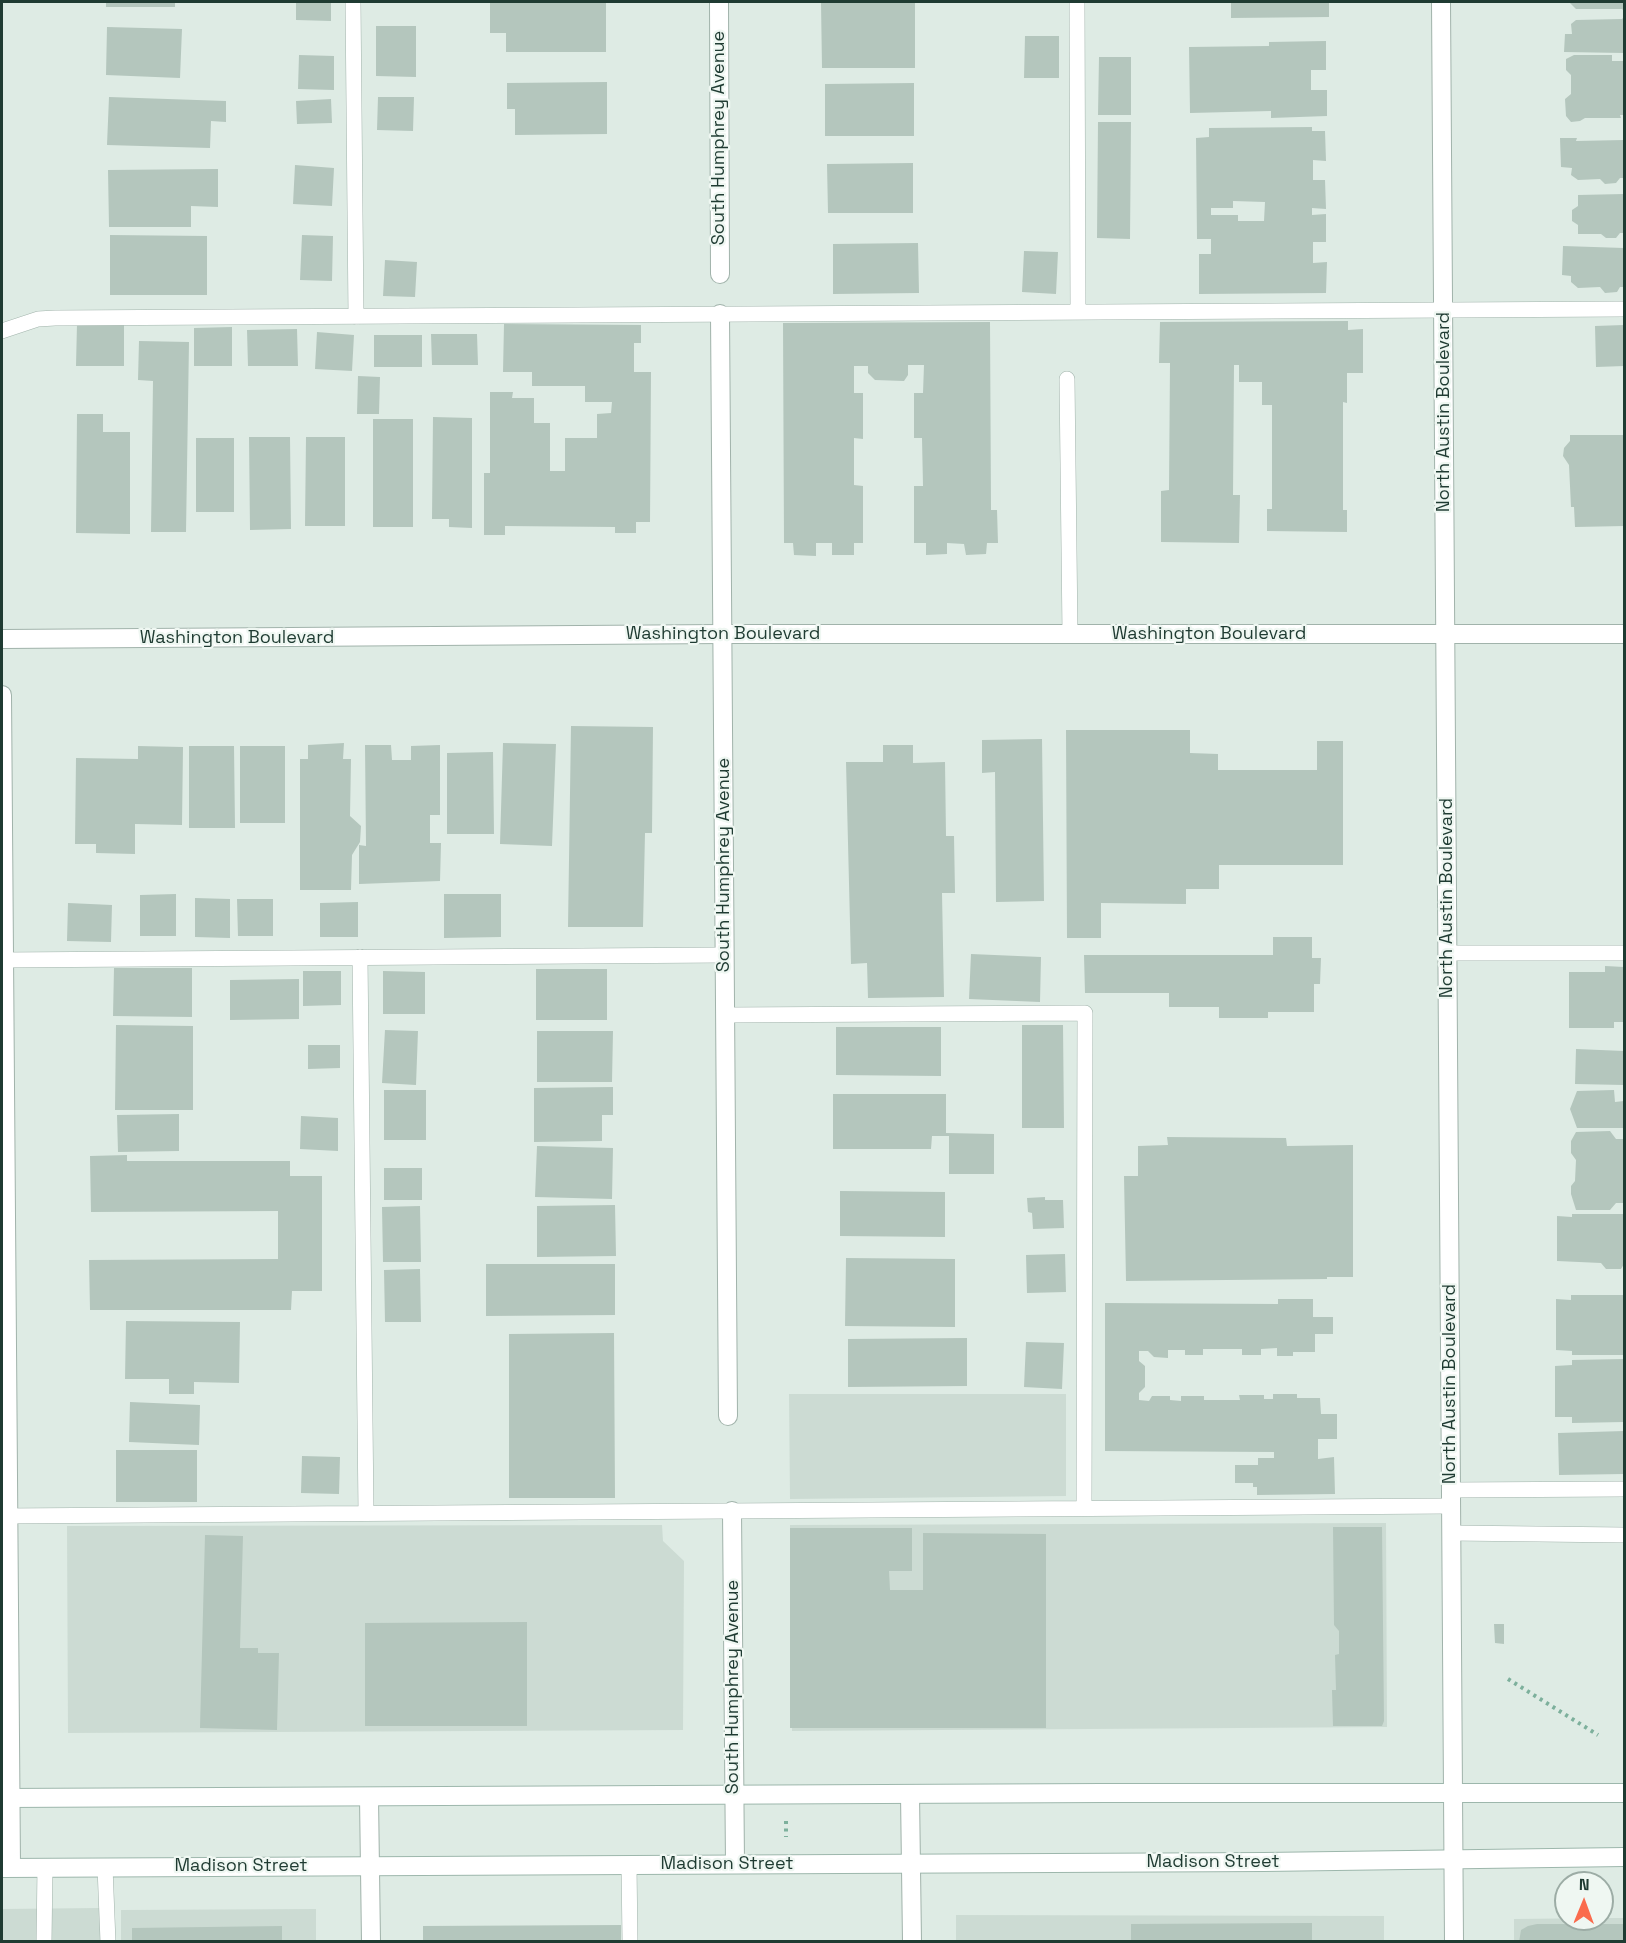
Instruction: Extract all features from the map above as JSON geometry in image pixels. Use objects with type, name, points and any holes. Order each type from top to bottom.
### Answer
[{"type":"street","name":"South Humphrey Avenue","points":[[718,2],[720,274]]},
{"type":"street","name":"North Austin Boulevard","points":[[1441,2],[1454,1941]]},
{"type":"street","name":"South Humphrey Avenue","points":[[720,314],[728,1416]]},
{"type":"street","name":"Washington Boulevard","points":[[2,639],[723,634],[1624,634]]},
{"type":"street","points":[[2,695],[6,1868]]},
{"type":"street","name":"South Humphrey Avenue","points":[[732,1510],[735,1864]]},
{"type":"street","points":[[6,1798],[1624,1793]]},
{"type":"street","points":[[910,1794],[912,1941]]},
{"type":"street","points":[[369,1797],[371,1941]]},
{"type":"street","name":"Madison Street","points":[[6,1868],[1252,1862],[1624,1857]]},
{"type":"lane","points":[[353,2],[356,316]]},
{"type":"lane","points":[[1077,2],[1078,312]]},
{"type":"lane","points":[[2,331],[38,319],[1624,309]]},
{"type":"lane","points":[[1067,379],[1070,634]]},
{"type":"lane","points":[[1447,953],[1624,953]]},
{"type":"lane","points":[[2,960],[725,955]]},
{"type":"lane","points":[[360,957],[366,1513]]},
{"type":"lane","points":[[726,1015],[1085,1013],[1084,1508]]},
{"type":"lane","points":[[5,1516],[1084,1508],[1451,1498],[1624,1489]]},
{"type":"lane","points":[[1451,1533],[1624,1535]]},
{"type":"lane","points":[[629,1865],[630,1941]]},
{"type":"lane","points":[[44,1941],[45,1867]]},
{"type":"lane","points":[[105,1867],[108,1941]]},
{"type":"path","points":[[1508,1679],[1598,1735]]},
{"type":"path","points":[[786,1817],[786,1838]]},
{"type":"shaded area","points":[[789,1394],[1066,1394],[1066,1496],[790,1499]]},
{"type":"shaded area","points":[[1386,1523],[1387,1727],[792,1731],[790,1525]]},
{"type":"shaded area","points":[[662,1525],[663,1541],[684,1561],[683,1730],[68,1733],[67,1526]]},
{"type":"shaded area","points":[[100,1908],[101,1941],[2,1941],[2,1909]]},
{"type":"shaded area","points":[[316,1909],[316,1941],[121,1941],[121,1910]]},
{"type":"shaded area","points":[[956,1915],[1384,1916],[1384,1941],[956,1941]]},
{"type":"shaded area","points":[[1614,1918],[1624,1918],[1624,1941],[1514,1941],[1514,1919],[1554,1919],[1554,1931],[1614,1931]]},
{"type":"building","points":[[106,2],[175,2],[175,7],[106,7]]},
{"type":"building","points":[[296,2],[331,2],[331,21],[296,20]]},
{"type":"building","points":[[490,2],[606,2],[606,52],[506,52],[506,33],[490,33]]},
{"type":"building","points":[[821,2],[915,2],[915,68],[822,68]]},
{"type":"building","points":[[1231,2],[1329,2],[1329,17],[1231,18]]},
{"type":"building","points":[[1569,2],[1624,2],[1624,11],[1622,9],[1576,9]]},
{"type":"building","points":[[1624,17],[1624,53],[1564,52],[1565,34],[1572,34],[1571,24],[1576,20],[1622,19]]},
{"type":"building","points":[[376,26],[416,26],[416,77],[376,76]]},
{"type":"building","points":[[107,27],[182,29],[180,78],[106,75]]},
{"type":"building","points":[[1025,36],[1059,36],[1059,78],[1024,78]]},
{"type":"building","points":[[1326,41],[1326,70],[1311,70],[1311,90],[1327,90],[1327,116],[1271,118],[1271,111],[1190,113],[1189,47],[1269,46],[1269,42]]},
{"type":"building","points":[[299,55],[334,56],[334,90],[298,89]]},
{"type":"building","points":[[1574,55],[1612,55],[1612,61],[1624,61],[1624,115],[1620,115],[1621,118],[1585,118],[1571,122],[1566,116],[1565,99],[1571,94],[1571,75],[1566,70],[1566,59]]},
{"type":"building","points":[[1099,57],[1131,57],[1131,115],[1098,115]]},
{"type":"building","points":[[607,82],[607,134],[515,135],[515,109],[507,109],[507,83]]},
{"type":"building","points":[[914,83],[914,136],[825,136],[825,84]]},
{"type":"building","points":[[109,97],[226,101],[226,122],[211,121],[210,148],[107,145]]},
{"type":"building","points":[[378,97],[414,97],[413,131],[377,130]]},
{"type":"building","points":[[331,99],[332,123],[297,124],[296,101]]},
{"type":"building","points":[[1098,122],[1131,122],[1130,239],[1097,238]]},
{"type":"building","points":[[1312,127],[1312,131],[1325,131],[1326,161],[1313,160],[1313,180],[1325,180],[1326,209],[1312,208],[1312,215],[1326,214],[1326,242],[1313,242],[1313,263],[1327,262],[1326,293],[1199,294],[1199,254],[1211,254],[1211,239],[1197,239],[1196,138],[1209,137],[1209,128]],"holes":[[[1233,201],[1265,202],[1264,221],[1238,221],[1238,215],[1211,215],[1211,208],[1233,208]]]},
{"type":"building","points":[[1560,138],[1577,138],[1576,141],[1624,140],[1624,178],[1620,178],[1616,183],[1605,184],[1600,179],[1578,180],[1571,175],[1572,168],[1561,167]]},
{"type":"building","points":[[913,163],[913,213],[828,213],[827,164]]},
{"type":"building","points":[[295,165],[334,168],[332,206],[293,204]]},
{"type":"building","points":[[218,169],[218,207],[191,206],[191,227],[109,227],[108,170]]},
{"type":"building","points":[[1624,194],[1624,233],[1620,233],[1616,238],[1606,238],[1601,234],[1578,234],[1578,225],[1572,221],[1572,210],[1578,206],[1578,195]]},
{"type":"building","points":[[110,235],[207,236],[207,295],[110,295]]},
{"type":"building","points":[[302,235],[333,236],[332,281],[300,280]]},
{"type":"building","points":[[918,243],[919,293],[833,294],[833,244]]},
{"type":"building","points":[[1563,246],[1624,248],[1624,287],[1620,287],[1617,292],[1605,293],[1600,287],[1578,288],[1571,282],[1571,276],[1562,275]]},
{"type":"building","points":[[1024,251],[1058,252],[1056,294],[1022,292]]},
{"type":"building","points":[[385,260],[417,262],[415,297],[383,296]]},
{"type":"building","points":[[1348,321],[1348,330],[1363,329],[1363,373],[1347,373],[1347,403],[1343,402],[1343,510],[1347,510],[1347,532],[1267,531],[1267,509],[1272,509],[1272,405],[1262,405],[1262,382],[1239,382],[1239,365],[1234,365],[1233,495],[1240,495],[1239,543],[1161,542],[1161,491],[1169,490],[1170,363],[1159,363],[1160,322]]},
{"type":"building","points":[[990,322],[991,510],[997,510],[998,543],[987,543],[986,554],[966,555],[964,544],[947,543],[947,554],[926,555],[926,543],[914,543],[914,486],[923,486],[922,438],[914,438],[914,393],[923,393],[924,365],[908,365],[908,375],[904,381],[875,380],[868,373],[868,366],[854,366],[854,393],[863,393],[863,439],[854,438],[854,485],[863,486],[863,543],[854,543],[854,555],[832,555],[832,543],[816,543],[816,556],[794,555],[793,543],[784,543],[783,323]]},
{"type":"building","points":[[77,324],[124,325],[124,366],[76,366]]},
{"type":"building","points":[[504,324],[641,325],[641,343],[634,343],[634,372],[651,372],[650,522],[636,522],[636,533],[615,533],[615,527],[505,526],[505,535],[484,535],[484,473],[490,473],[490,392],[513,392],[512,398],[534,398],[534,423],[550,423],[550,471],[565,471],[565,438],[597,438],[597,414],[611,413],[612,402],[585,402],[585,386],[532,386],[532,372],[503,372]]},
{"type":"building","points":[[1624,325],[1624,366],[1596,367],[1595,326]]},
{"type":"building","points":[[232,327],[232,366],[194,366],[194,328]]},
{"type":"building","points":[[297,329],[298,366],[248,366],[247,330]]},
{"type":"building","points":[[317,332],[354,335],[352,371],[315,369]]},
{"type":"building","points":[[431,334],[477,334],[478,365],[432,365]]},
{"type":"building","points":[[374,335],[422,335],[422,367],[374,367]]},
{"type":"building","points":[[139,341],[189,342],[186,532],[151,532],[153,381],[138,380]]},
{"type":"building","points":[[358,376],[380,377],[379,414],[357,414]]},
{"type":"building","points":[[77,414],[103,414],[103,432],[130,432],[130,534],[76,533]]},
{"type":"building","points":[[433,417],[472,418],[472,528],[449,527],[449,519],[432,519]]},
{"type":"building","points":[[373,419],[413,419],[413,527],[373,527]]},
{"type":"building","points":[[1570,435],[1624,435],[1624,526],[1575,527],[1574,507],[1571,507],[1569,465],[1563,456],[1564,448],[1570,441]]},
{"type":"building","points":[[249,437],[290,437],[291,529],[250,530]]},
{"type":"building","points":[[306,437],[345,437],[345,526],[305,526]]},
{"type":"building","points":[[196,438],[234,438],[234,512],[196,512]]},
{"type":"building","points":[[571,726],[653,727],[652,833],[645,833],[643,927],[568,927]]},
{"type":"building","points":[[1066,730],[1190,730],[1190,753],[1218,754],[1218,770],[1317,770],[1317,741],[1343,741],[1343,865],[1219,865],[1219,889],[1186,889],[1186,904],[1101,903],[1101,938],[1067,938]]},
{"type":"building","points":[[1042,739],[1044,901],[996,902],[995,772],[982,773],[982,740]]},
{"type":"building","points":[[344,743],[343,759],[351,759],[350,816],[361,826],[360,842],[352,855],[351,890],[300,890],[300,759],[308,759],[308,745]]},
{"type":"building","points":[[503,743],[556,744],[552,846],[500,844]]},
{"type":"building","points":[[365,745],[391,745],[392,760],[411,760],[411,746],[440,745],[440,815],[430,815],[430,843],[441,843],[440,881],[359,884],[359,845],[366,846]]},
{"type":"building","points":[[883,745],[913,745],[913,763],[945,762],[946,836],[954,836],[955,893],[942,893],[944,997],[868,998],[867,963],[851,964],[846,762],[883,762]]},
{"type":"building","points":[[138,746],[183,747],[182,825],[135,824],[135,854],[96,853],[96,844],[75,844],[76,758],[138,759]]},
{"type":"building","points":[[189,746],[234,746],[235,828],[189,828]]},
{"type":"building","points":[[240,746],[285,746],[285,823],[240,823]]},
{"type":"building","points":[[493,752],[494,834],[447,834],[447,753]]},
{"type":"building","points":[[176,894],[176,936],[140,936],[140,895]]},
{"type":"building","points":[[444,894],[501,894],[501,937],[444,938]]},
{"type":"building","points":[[195,898],[230,899],[230,938],[195,937]]},
{"type":"building","points":[[237,899],[273,899],[273,936],[238,936]]},
{"type":"building","points":[[358,902],[358,937],[320,937],[320,903]]},
{"type":"building","points":[[68,903],[112,905],[111,942],[67,941]]},
{"type":"building","points":[[1273,937],[1312,937],[1312,958],[1321,958],[1320,984],[1314,984],[1314,1012],[1268,1012],[1268,1018],[1219,1018],[1219,1007],[1169,1007],[1169,993],[1085,993],[1084,955],[1273,955]]},
{"type":"building","points":[[971,954],[1041,957],[1040,1002],[969,999]]},
{"type":"building","points":[[1605,966],[1624,967],[1624,1022],[1614,1022],[1614,1028],[1569,1028],[1569,972],[1605,972]]},
{"type":"building","points":[[114,968],[192,968],[192,1017],[113,1016]]},
{"type":"building","points":[[536,969],[607,969],[607,1020],[536,1020]]},
{"type":"building","points":[[303,971],[341,971],[341,1005],[303,1006]]},
{"type":"building","points":[[383,971],[425,972],[425,1014],[383,1014]]},
{"type":"building","points":[[299,979],[299,1019],[230,1020],[230,980]]},
{"type":"building","points":[[116,1025],[193,1026],[193,1110],[115,1110]]},
{"type":"building","points":[[1022,1025],[1063,1025],[1064,1128],[1022,1128]]},
{"type":"building","points":[[836,1027],[941,1027],[941,1076],[836,1075]]},
{"type":"building","points":[[385,1030],[418,1031],[416,1085],[382,1083]]},
{"type":"building","points":[[537,1031],[613,1031],[612,1082],[537,1082]]},
{"type":"building","points":[[308,1045],[340,1045],[340,1068],[308,1069]]},
{"type":"building","points":[[1576,1049],[1624,1051],[1624,1085],[1575,1084]]},
{"type":"building","points":[[613,1087],[613,1115],[602,1115],[602,1141],[534,1142],[534,1088]]},
{"type":"building","points":[[384,1090],[426,1090],[426,1140],[384,1140]]},
{"type":"building","points":[[1614,1090],[1615,1102],[1624,1101],[1624,1128],[1577,1128],[1570,1109],[1577,1091]]},
{"type":"building","points":[[833,1094],[946,1094],[946,1133],[994,1134],[994,1174],[949,1174],[949,1136],[932,1136],[931,1149],[833,1149]]},
{"type":"building","points":[[179,1114],[179,1151],[118,1152],[117,1115]]},
{"type":"building","points":[[301,1116],[338,1118],[338,1151],[300,1149]]},
{"type":"building","points":[[1610,1131],[1616,1139],[1624,1139],[1624,1203],[1616,1203],[1610,1210],[1576,1210],[1571,1194],[1571,1186],[1575,1181],[1576,1160],[1571,1153],[1571,1141],[1576,1132]]},
{"type":"building","points":[[1167,1137],[1286,1138],[1287,1146],[1353,1145],[1353,1277],[1126,1281],[1124,1176],[1138,1176],[1138,1146],[1168,1145]]},
{"type":"building","points":[[537,1146],[613,1148],[612,1199],[535,1197]]},
{"type":"building","points":[[127,1155],[127,1161],[290,1161],[290,1176],[322,1176],[322,1291],[292,1291],[291,1310],[90,1310],[89,1260],[278,1259],[278,1211],[91,1212],[90,1156]]},
{"type":"building","points":[[384,1168],[422,1168],[422,1200],[384,1200]]},
{"type":"building","points":[[840,1191],[945,1192],[945,1237],[840,1236]]},
{"type":"building","points":[[1045,1197],[1045,1200],[1063,1200],[1064,1228],[1033,1229],[1032,1213],[1028,1212],[1027,1198]]},
{"type":"building","points":[[615,1205],[616,1256],[537,1257],[537,1206]]},
{"type":"building","points":[[420,1206],[421,1262],[383,1262],[382,1207]]},
{"type":"building","points":[[1572,1214],[1624,1214],[1624,1264],[1621,1269],[1606,1269],[1601,1263],[1557,1261],[1557,1216],[1572,1217]]},
{"type":"building","points":[[1065,1254],[1066,1292],[1027,1293],[1026,1255]]},
{"type":"building","points":[[846,1258],[955,1259],[955,1327],[845,1326]]},
{"type":"building","points":[[486,1264],[615,1264],[615,1315],[486,1316]]},
{"type":"building","points":[[420,1269],[421,1322],[385,1322],[384,1270]]},
{"type":"building","points":[[1571,1295],[1624,1295],[1624,1355],[1572,1355],[1572,1351],[1556,1350],[1556,1299],[1571,1300]]},
{"type":"building","points":[[1278,1299],[1313,1299],[1313,1317],[1333,1317],[1333,1334],[1315,1334],[1315,1352],[1293,1352],[1293,1356],[1277,1356],[1277,1348],[1261,1349],[1261,1355],[1242,1355],[1242,1349],[1203,1349],[1203,1355],[1185,1355],[1185,1350],[1168,1350],[1168,1358],[1154,1357],[1148,1351],[1139,1351],[1139,1361],[1145,1366],[1145,1387],[1139,1393],[1139,1400],[1149,1401],[1152,1396],[1170,1396],[1170,1400],[1181,1401],[1181,1396],[1204,1396],[1204,1400],[1240,1400],[1239,1395],[1264,1395],[1264,1399],[1273,1399],[1273,1394],[1297,1394],[1297,1398],[1320,1398],[1321,1414],[1337,1414],[1337,1439],[1318,1439],[1318,1459],[1334,1457],[1335,1494],[1257,1495],[1257,1487],[1253,1487],[1253,1483],[1235,1483],[1235,1465],[1258,1465],[1258,1458],[1274,1458],[1274,1452],[1105,1451],[1105,1303],[1278,1304]]},
{"type":"building","points":[[126,1321],[240,1322],[239,1383],[194,1382],[194,1394],[169,1394],[169,1379],[125,1379]]},
{"type":"building","points":[[614,1333],[615,1498],[509,1498],[509,1334]]},
{"type":"building","points":[[967,1338],[967,1386],[848,1387],[848,1339]]},
{"type":"building","points":[[1026,1342],[1064,1343],[1062,1389],[1024,1387]]},
{"type":"building","points":[[1624,1359],[1624,1422],[1572,1423],[1572,1417],[1555,1417],[1555,1366],[1572,1365],[1572,1360]]},
{"type":"building","points":[[130,1402],[200,1405],[199,1445],[129,1442]]},
{"type":"building","points":[[1624,1431],[1624,1474],[1559,1475],[1558,1433]]},
{"type":"building","points":[[116,1450],[197,1450],[197,1502],[116,1502]]},
{"type":"building","points":[[302,1456],[340,1457],[339,1494],[301,1493]]},
{"type":"building","points":[[1333,1527],[1382,1527],[1384,1721],[1382,1726],[1333,1726],[1332,1690],[1336,1690],[1335,1655],[1339,1654],[1339,1631],[1334,1625]]},
{"type":"building","points":[[790,1528],[912,1528],[912,1571],[889,1571],[890,1590],[923,1590],[923,1533],[1046,1534],[1046,1728],[790,1728]]},
{"type":"building","points":[[205,1535],[243,1536],[240,1648],[258,1648],[258,1653],[279,1653],[277,1730],[200,1728]]},
{"type":"building","points":[[527,1622],[527,1726],[365,1726],[365,1623]]},
{"type":"building","points":[[1494,1624],[1504,1624],[1504,1644],[1495,1643]]},
{"type":"building","points":[[1312,1923],[1312,1942],[1131,1942],[1131,1924]]},
{"type":"building","points":[[1554,1924],[1554,1931],[1614,1931],[1614,1924],[1624,1924],[1624,1942],[1519,1942],[1521,1930],[1528,1926]]},
{"type":"building","points":[[621,1925],[621,1942],[423,1942],[423,1926]]},
{"type":"building","points":[[282,1926],[282,1942],[132,1942],[132,1928]]}]
